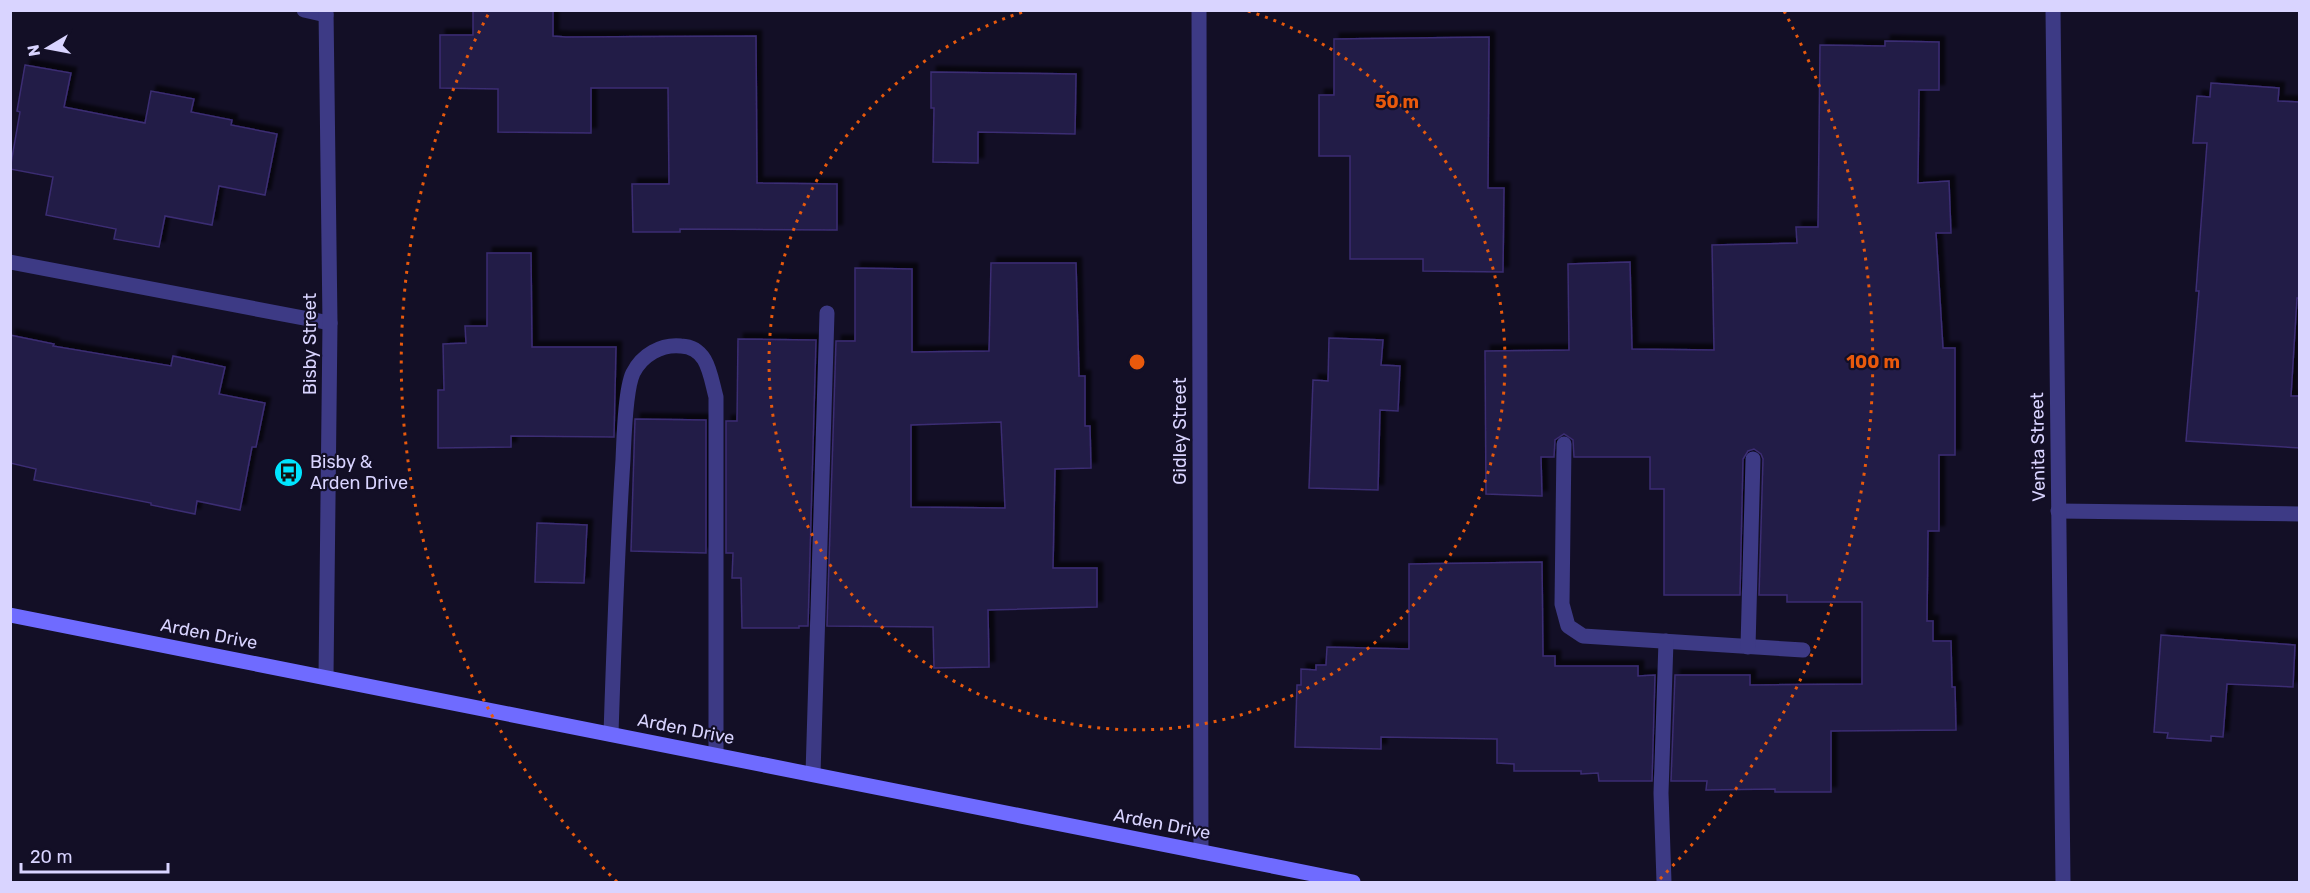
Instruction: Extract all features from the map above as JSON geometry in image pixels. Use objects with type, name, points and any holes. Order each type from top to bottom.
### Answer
[{"type":"street","points":[[304,10],[326,13]]},
{"type":"street","name":"Gidley Street","points":[[1199,10],[1201,852]]},
{"type":"street","name":"Venita Street","points":[[2053,10],[2063,882]]},
{"type":"street","name":"Bisby Street","points":[[326,13],[330,323],[326,677]]},
{"type":"street","points":[[10,262],[330,323]]},
{"type":"street","points":[[813,774],[827,313]]},
{"type":"street","points":[[611,734],[620,500],[625,417],[632,375],[645,356],[669,345],[692,346],[704,357],[716,396],[716,755]]},
{"type":"street","points":[[1564,444],[1562,604],[1568,626],[1583,636],[1803,650]]},
{"type":"street","points":[[1748,647],[1753,459]]},
{"type":"street","points":[[2058,511],[2300,514]]},
{"type":"street","name":"Arden Drive","points":[[10,615],[1353,882]]},
{"type":"street","points":[[1664,882],[1660,793],[1666,641]]},
{"type":"building","points":[[473,10],[553,10],[553,36],[756,36],[757,183],[837,184],[837,230],[680,229],[680,232],[633,232],[632,184],[669,184],[668,88],[591,88],[591,133],[498,132],[498,89],[440,88],[440,35],[473,35]]},
{"type":"building","points":[[1489,37],[1488,188],[1504,188],[1503,272],[1423,271],[1423,259],[1350,259],[1350,156],[1319,156],[1319,95],[1334,95],[1334,39]]},
{"type":"building","points":[[1885,41],[1939,42],[1939,90],[1919,90],[1918,183],[1949,181],[1951,233],[1936,233],[1943,348],[1955,348],[1955,455],[1939,455],[1939,531],[1928,531],[1927,621],[1933,621],[1933,641],[1951,641],[1956,730],[1831,731],[1831,792],[1775,792],[1775,789],[1706,790],[1707,781],[1671,781],[1675,675],[1750,675],[1750,685],[1862,684],[1862,602],[1787,602],[1787,595],[1759,595],[1763,459],[1761,454],[1754,449],[1748,451],[1743,459],[1740,595],[1664,595],[1664,489],[1650,489],[1650,457],[1574,457],[1573,440],[1564,434],[1555,440],[1554,457],[1541,457],[1542,496],[1486,494],[1485,351],[1569,350],[1568,264],[1630,262],[1632,349],[1714,350],[1712,245],[1797,243],[1796,227],[1818,227],[1820,45],[1885,46]]},
{"type":"building","points":[[25,65],[71,73],[64,107],[145,123],[151,91],[194,99],[191,112],[232,120],[231,125],[277,134],[265,195],[219,186],[212,225],[165,216],[159,247],[114,239],[116,229],[46,215],[53,177],[10,169]]},
{"type":"building","points":[[931,72],[1076,74],[1075,134],[978,132],[978,163],[933,162],[934,108],[931,108]]},
{"type":"building","points":[[2211,83],[2279,88],[2278,101],[2300,102],[2300,298],[2297,298],[2291,396],[2300,396],[2300,448],[2186,441],[2199,291],[2196,291],[2207,143],[2193,143],[2197,96],[2210,97]]},
{"type":"building","points":[[487,253],[531,253],[532,347],[616,347],[614,437],[511,436],[511,447],[438,448],[438,390],[444,390],[443,344],[466,343],[465,326],[487,326]]},
{"type":"building","points":[[991,263],[1076,263],[1079,376],[1085,376],[1085,426],[1090,426],[1091,468],[1055,469],[1053,568],[1097,568],[1097,607],[988,610],[989,667],[934,668],[933,627],[827,626],[836,341],[855,341],[855,268],[912,269],[912,352],[989,351]],"holes":[[[1001,422],[1005,508],[911,507],[911,425]]]},
{"type":"building","points":[[10,335],[54,344],[53,346],[171,366],[173,356],[225,367],[219,394],[265,403],[256,447],[252,447],[240,510],[197,501],[195,514],[34,480],[36,469],[10,463]]},
{"type":"building","points":[[1329,338],[1383,340],[1381,365],[1400,366],[1398,411],[1380,410],[1378,490],[1309,488],[1313,380],[1328,381]]},
{"type":"building","points":[[738,339],[816,340],[808,626],[742,628],[741,578],[732,578],[733,553],[726,553],[726,421],[737,421]]},
{"type":"building","points":[[635,419],[706,420],[706,553],[631,551]]},
{"type":"building","points":[[537,523],[587,525],[584,583],[535,582]]},
{"type":"building","points":[[1542,562],[1543,656],[1555,656],[1555,666],[1638,666],[1638,676],[1655,675],[1652,781],[1599,781],[1598,773],[1581,774],[1581,771],[1514,771],[1514,764],[1497,763],[1497,739],[1381,737],[1381,749],[1295,747],[1297,685],[1301,685],[1301,669],[1316,670],[1316,665],[1326,665],[1327,647],[1409,649],[1409,564]]},
{"type":"building","points":[[2161,635],[2295,645],[2293,687],[2227,684],[2223,737],[2211,736],[2211,741],[2167,738],[2168,733],[2154,732]]},
{"type":"place","name":"Bisby & Arden Drive","points":[[289,472]]}]
